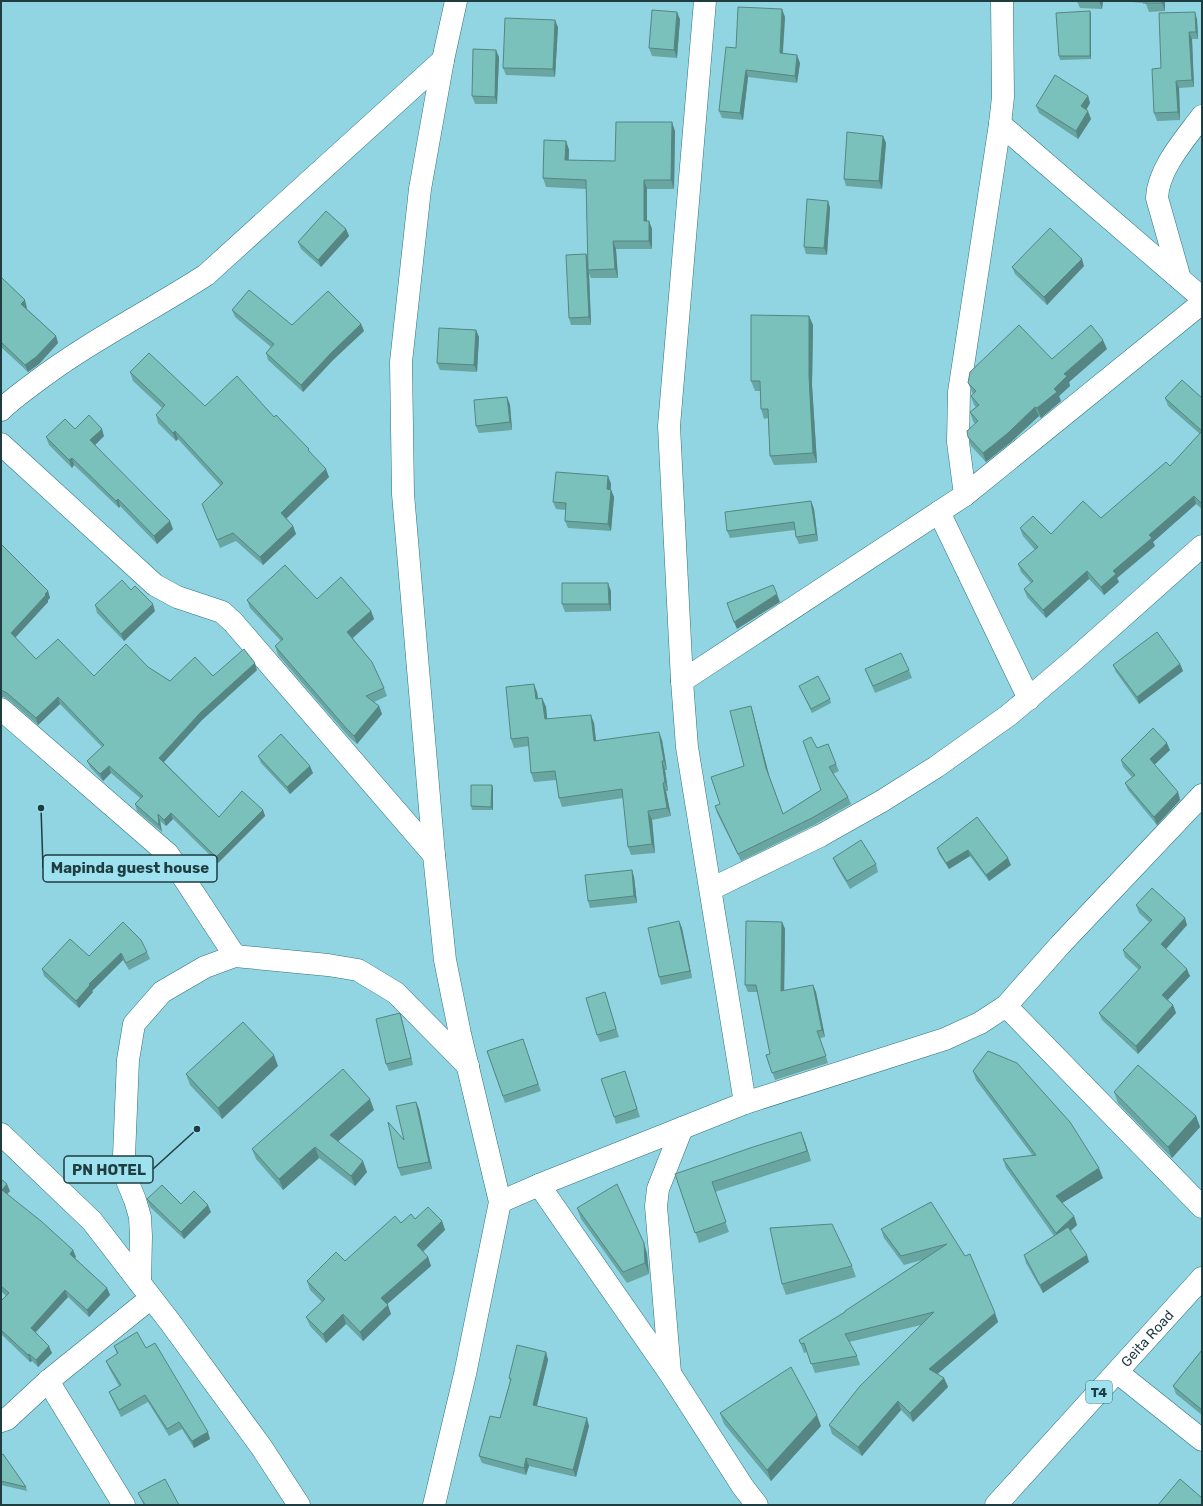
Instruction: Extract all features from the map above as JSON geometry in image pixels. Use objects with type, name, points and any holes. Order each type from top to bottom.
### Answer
[{"type":"main road","points":[[434,1505],[465,1374],[500,1202],[445,960],[434,855],[402,494],[401,362],[420,189],[443,60],[456,1]]},
{"type":"main road","points":[[705,1],[670,426],[682,681],[687,747],[745,1103]]},
{"type":"main road","points":[[965,495],[958,442],[960,392],[1003,97],[1002,1]]},
{"type":"main road","points":[[1,410],[56,366],[206,275],[443,60]]},
{"type":"main road","points":[[1180,279],[1156,198],[1157,186],[1164,170],[1202,116]]},
{"type":"main road","points":[[1000,124],[1202,298]]},
{"type":"main road","points":[[682,681],[965,495],[1202,303]]},
{"type":"main road","points":[[1,444],[155,585],[177,597],[222,612],[233,622],[434,855]]},
{"type":"main road","points":[[939,512],[1029,699]]},
{"type":"main road","points":[[711,889],[820,836],[882,801],[936,767],[1029,699],[1202,546]]},
{"type":"main road","points":[[1,709],[168,854],[235,956]]},
{"type":"main road","points":[[500,1202],[745,1103],[944,1039],[980,1023],[1006,1006],[1060,945],[1202,795]]},
{"type":"main road","points":[[145,1291],[140,1217],[126,1178],[124,1156],[128,1060],[134,1024],[162,992],[205,967],[235,956],[328,965],[358,970],[396,993],[468,1066]]},
{"type":"main road","points":[[1006,1006],[1202,1207]]},
{"type":"main road","points":[[671,1375],[656,1206],[658,1189],[682,1128]]},
{"type":"main road","points":[[1,1134],[92,1221],[262,1448],[300,1505]]},
{"type":"main road","points":[[539,1185],[671,1375],[751,1502]]},
{"type":"main road","name":"Geita Road","points":[[996,1505],[1202,1278]]},
{"type":"main road","points":[[1,1421],[7,1418],[48,1381],[145,1291]]},
{"type":"main road","points":[[1118,1372],[1202,1440]]},
{"type":"main road","points":[[48,1381],[124,1505]]},
{"type":"building","points":[[1145,1],[1162,1],[1162,3],[1146,3]]},
{"type":"building","points":[[738,7],[782,9],[780,53],[797,55],[795,76],[746,70],[740,113],[719,111],[726,47],[736,48]]},
{"type":"building","points":[[652,10],[677,12],[674,50],[649,48]]},
{"type":"building","points":[[1090,11],[1090,56],[1059,56],[1056,13]]},
{"type":"building","points":[[1195,12],[1196,32],[1189,32],[1192,80],[1176,81],[1178,112],[1154,113],[1152,69],[1161,68],[1159,13]]},
{"type":"building","points":[[505,18],[555,20],[553,69],[503,68]]},
{"type":"building","points":[[473,49],[496,50],[495,97],[472,96]]},
{"type":"building","points":[[1055,75],[1088,96],[1081,106],[1088,111],[1076,131],[1036,106]]},
{"type":"building","points":[[616,122],[672,122],[671,180],[644,180],[644,221],[649,221],[649,241],[613,241],[615,269],[588,270],[586,180],[543,178],[544,140],[566,141],[565,160],[615,161]]},
{"type":"building","points":[[847,132],[883,136],[879,181],[844,179]]},
{"type":"building","points":[[807,199],[828,201],[824,248],[804,247]]},
{"type":"building","points":[[326,211],[346,229],[318,260],[298,242]]},
{"type":"building","points":[[1050,228],[1082,259],[1044,297],[1012,267]]},
{"type":"building","points":[[586,254],[589,317],[569,318],[566,255]]},
{"type":"building","points":[[1,277],[25,300],[21,304],[56,336],[36,357],[25,365],[1,342]]},
{"type":"building","points":[[249,290],[292,325],[328,291],[361,324],[301,385],[266,353],[274,344],[232,310]]},
{"type":"building","points":[[751,315],[809,316],[809,376],[813,453],[770,456],[768,409],[761,409],[760,381],[751,381]]},
{"type":"building","points":[[1019,325],[1052,359],[1091,325],[1103,340],[1064,374],[1067,376],[1054,389],[1057,392],[1037,408],[1035,407],[1008,433],[983,453],[968,437],[967,431],[978,421],[970,412],[979,405],[971,396],[976,391],[968,383],[970,372]]},
{"type":"building","points":[[439,328],[476,330],[474,365],[437,363]]},
{"type":"building","points":[[149,353],[205,406],[237,376],[274,417],[276,415],[326,469],[281,513],[293,526],[260,557],[233,533],[217,540],[202,504],[223,483],[175,431],[173,433],[156,415],[165,405],[130,372]]},
{"type":"building","points":[[1182,380],[1202,398],[1202,431],[1165,398]]},
{"type":"building","points":[[507,397],[510,422],[476,426],[474,400]]},
{"type":"building","points":[[89,415],[102,429],[90,440],[170,521],[154,536],[118,499],[116,501],[72,458],[69,460],[46,437],[65,419],[75,429]]},
{"type":"building","points":[[1202,431],[1202,504],[1194,496],[1149,535],[1152,538],[1113,571],[1116,574],[1101,587],[1087,571],[1043,610],[1024,589],[1033,581],[1018,564],[1038,547],[1020,528],[1033,516],[1051,534],[1083,501],[1101,518],[1166,462],[1170,466]]},
{"type":"building","points":[[556,472],[608,476],[607,489],[611,490],[608,524],[565,521],[566,503],[553,502]]},
{"type":"building","points":[[811,501],[816,534],[796,537],[794,522],[727,531],[725,512]]},
{"type":"building","points":[[1,544],[48,591],[11,633],[36,659],[58,639],[94,676],[126,644],[148,667],[170,681],[195,657],[213,676],[244,649],[255,663],[200,713],[159,758],[219,817],[242,791],[263,810],[216,857],[171,813],[164,820],[158,814],[159,825],[135,804],[143,796],[109,766],[100,774],[87,761],[104,745],[58,697],[36,718],[7,693],[1,690]]},
{"type":"building","points":[[285,565],[317,599],[341,577],[371,611],[347,632],[372,662],[384,688],[366,696],[379,706],[354,736],[275,646],[283,639],[247,600]]},
{"type":"building","points":[[122,580],[131,590],[135,586],[153,604],[121,634],[95,605]]},
{"type":"building","points":[[562,583],[608,583],[609,604],[562,604]]},
{"type":"building","points":[[773,585],[777,594],[734,622],[727,603]]},
{"type":"building","points":[[1157,632],[1180,664],[1137,697],[1113,665]]},
{"type":"building","points":[[901,653],[909,670],[873,686],[865,669]]},
{"type":"building","points":[[818,676],[830,699],[811,709],[799,686]]},
{"type":"building","points":[[534,684],[536,699],[542,698],[545,719],[591,715],[594,741],[659,732],[664,761],[662,761],[665,782],[663,783],[667,808],[648,811],[652,844],[628,847],[622,789],[559,798],[555,771],[531,773],[528,737],[511,739],[506,687]]},
{"type":"building","points":[[751,706],[766,768],[783,814],[821,790],[803,741],[811,737],[817,748],[828,744],[836,764],[829,767],[848,797],[812,818],[738,854],[715,806],[720,804],[711,777],[744,766],[730,711]]},
{"type":"building","points":[[1153,728],[1167,743],[1150,759],[1178,792],[1154,817],[1125,783],[1135,775],[1121,760]]},
{"type":"building","points":[[281,734],[310,766],[287,787],[258,756]]},
{"type":"building","points":[[471,785],[492,785],[491,807],[471,806]]},
{"type":"building","points":[[977,817],[1008,858],[986,875],[968,850],[946,863],[937,848]]},
{"type":"building","points":[[861,840],[876,864],[847,881],[833,858]]},
{"type":"building","points":[[632,870],[634,896],[588,901],[585,875]]},
{"type":"building","points":[[1152,888],[1185,918],[1161,944],[1187,969],[1162,995],[1173,1005],[1136,1046],[1099,1013],[1141,967],[1123,950],[1152,920],[1136,905]]},
{"type":"building","points":[[679,921],[690,971],[659,977],[648,928]]},
{"type":"building","points":[[746,921],[782,922],[781,991],[813,985],[822,1030],[817,1031],[826,1056],[772,1073],[766,1055],[770,1054],[756,985],[745,985]]},
{"type":"building","points":[[123,922],[141,940],[147,952],[126,963],[121,953],[89,984],[90,985],[76,1001],[42,969],[70,939],[89,956]]},
{"type":"building","points":[[605,992],[616,1029],[597,1035],[586,998]]},
{"type":"building","points":[[400,1013],[411,1058],[386,1064],[376,1019]]},
{"type":"building","points":[[243,1022],[274,1055],[218,1108],[186,1074]]},
{"type":"building","points":[[523,1039],[538,1084],[503,1096],[487,1051]]},
{"type":"building","points":[[988,1051],[1017,1063],[1070,1122],[1099,1168],[1056,1196],[1074,1216],[1056,1233],[1003,1159],[1036,1155],[973,1071]]},
{"type":"building","points":[[1138,1065],[1196,1116],[1168,1147],[1114,1092]]},
{"type":"building","points":[[343,1069],[370,1099],[330,1135],[363,1161],[351,1176],[315,1147],[279,1179],[252,1149]]},
{"type":"building","points":[[625,1071],[637,1109],[614,1117],[601,1079]]},
{"type":"building","points":[[416,1102],[429,1162],[398,1168],[388,1122],[404,1140],[396,1106]]},
{"type":"building","points":[[801,1132],[807,1151],[712,1182],[726,1222],[695,1233],[675,1174]]},
{"type":"building","points":[[1,1179],[7,1184],[2,1190],[41,1221],[73,1250],[70,1254],[107,1288],[87,1310],[65,1290],[31,1328],[49,1346],[36,1360],[29,1354],[28,1355],[1,1330],[1,1301],[9,1293],[1,1286]]},
{"type":"building","points":[[617,1184],[644,1243],[645,1263],[623,1272],[577,1208]]},
{"type":"building","points":[[162,1185],[181,1204],[194,1191],[208,1205],[181,1232],[147,1199]]},
{"type":"building","points":[[931,1202],[965,1256],[970,1254],[995,1313],[929,1369],[944,1378],[910,1413],[898,1401],[858,1447],[829,1425],[860,1386],[934,1312],[845,1334],[857,1356],[811,1364],[804,1343],[801,1344],[799,1340],[845,1312],[947,1244],[901,1256],[881,1229]]},
{"type":"building","points":[[428,1207],[442,1221],[417,1245],[428,1257],[381,1298],[388,1305],[360,1332],[343,1314],[323,1334],[306,1317],[325,1299],[307,1281],[336,1252],[345,1261],[395,1216],[401,1223],[411,1214],[415,1219]]},
{"type":"building","points":[[832,1224],[852,1266],[782,1284],[770,1228]]},
{"type":"building","points":[[1068,1227],[1087,1255],[1040,1285],[1024,1255]]},
{"type":"building","points":[[137,1332],[146,1348],[155,1343],[208,1432],[192,1441],[179,1422],[167,1429],[145,1395],[119,1410],[109,1392],[121,1385],[106,1361],[118,1353],[114,1346]]},
{"type":"building","points":[[517,1345],[546,1352],[533,1405],[587,1418],[573,1470],[526,1458],[524,1468],[479,1456],[490,1416],[500,1418],[511,1379],[509,1378]]},
{"type":"building","points":[[1202,1350],[1202,1410],[1173,1386]]},
{"type":"building","points":[[791,1367],[817,1415],[767,1470],[720,1413]]},
{"type":"building","points":[[3,1454],[26,1487],[1,1481],[1,1455]]},
{"type":"building","points":[[165,1479],[179,1505],[145,1505],[138,1493]]},
{"type":"building","points":[[1180,1479],[1202,1498],[1202,1505],[1158,1505]]},
{"type":"place","name":"Mapinda guest house","points":[[41,808]]},
{"type":"place","name":"PN HOTEL","points":[[197,1129]]}]
